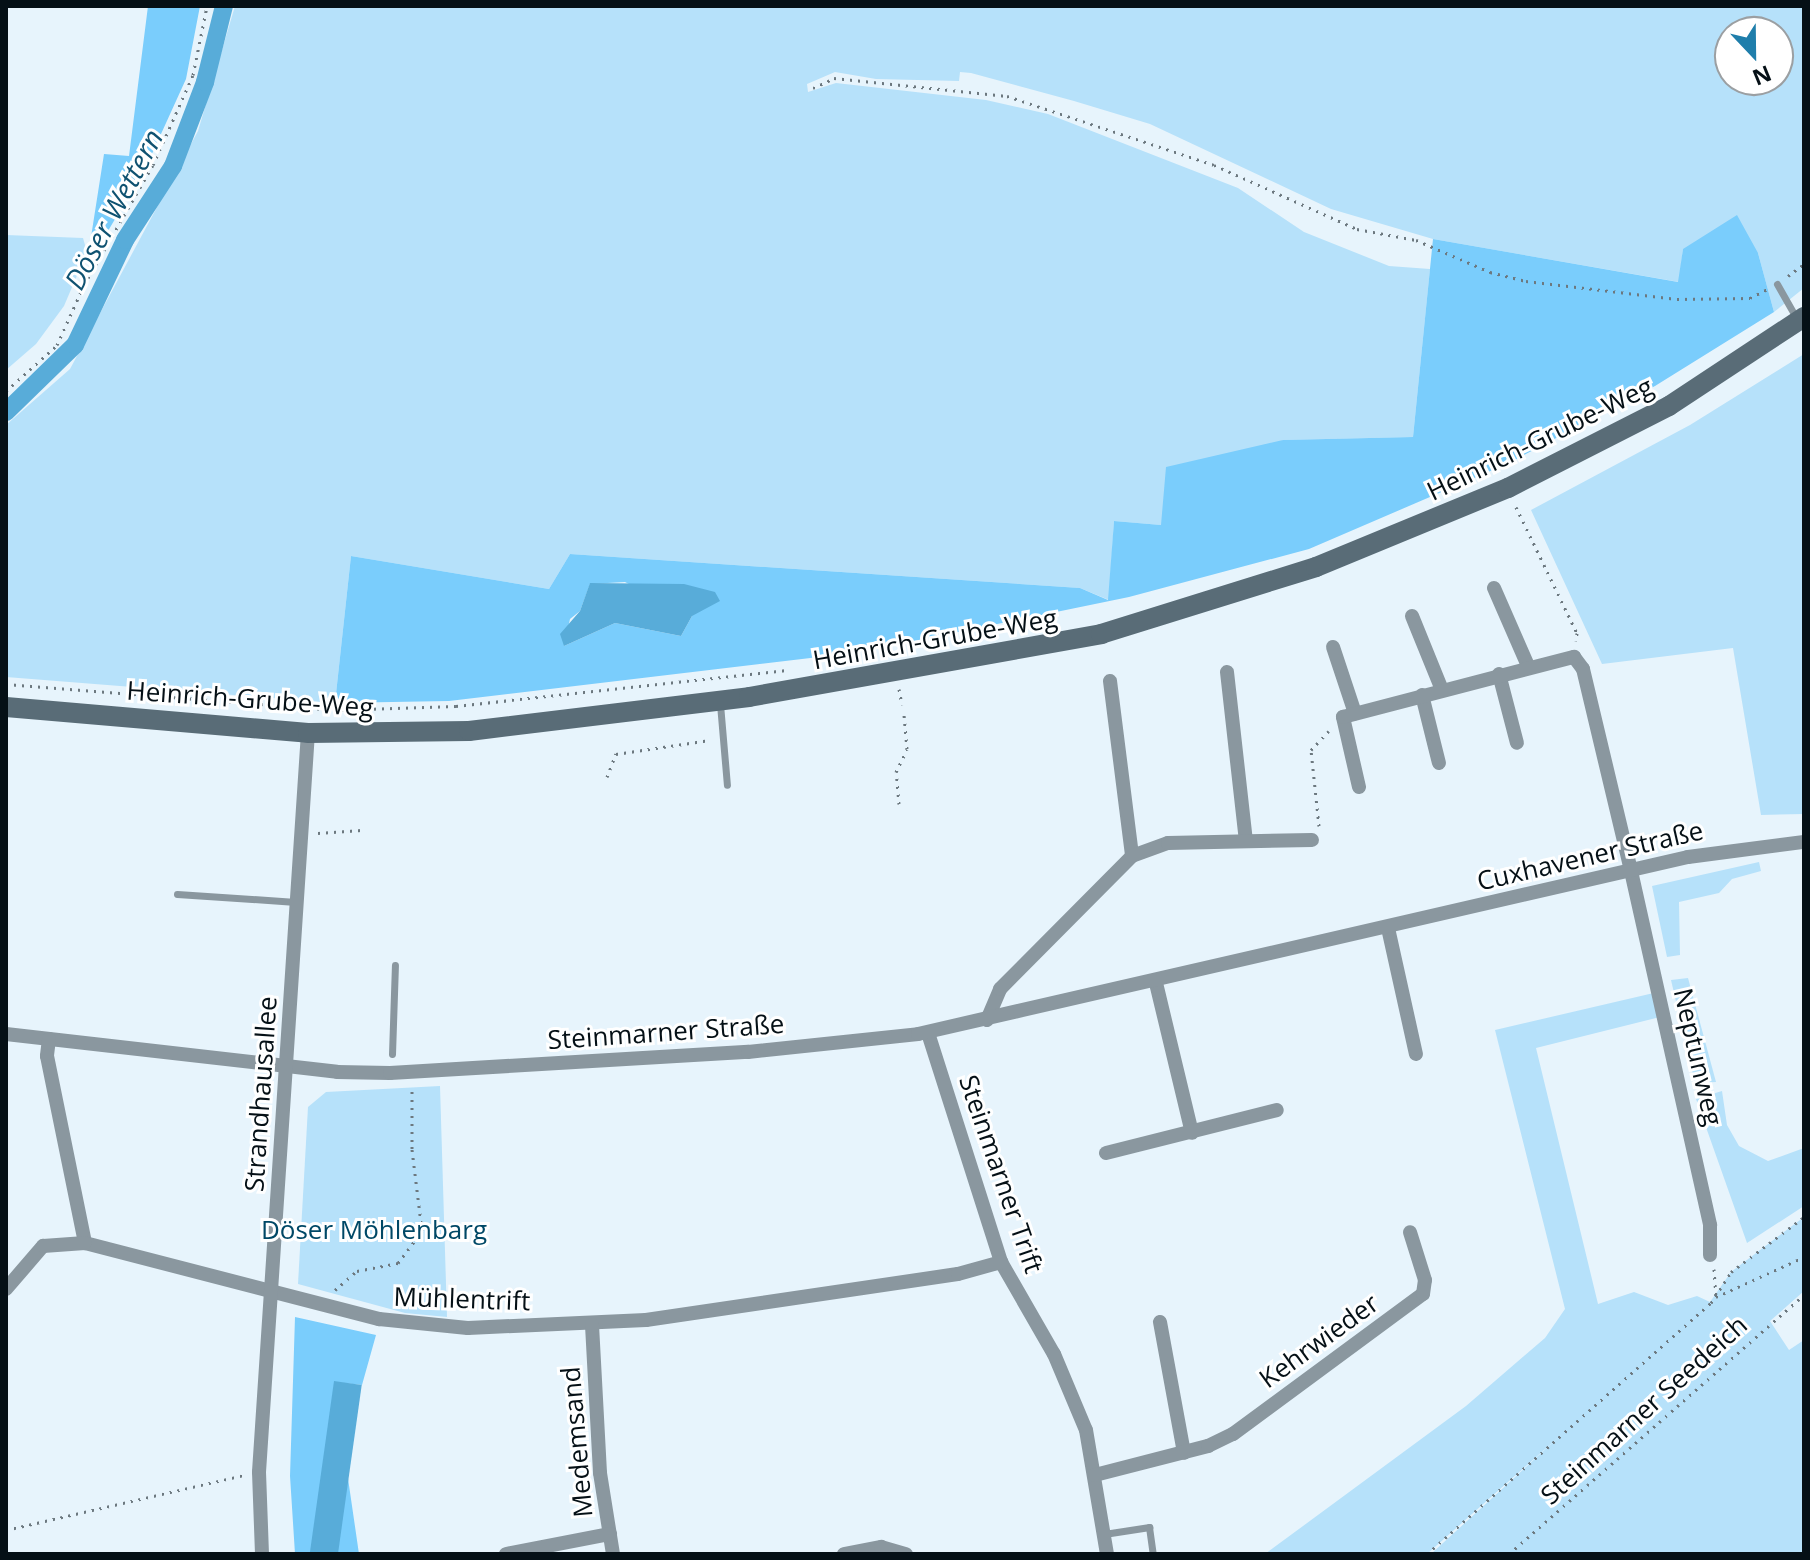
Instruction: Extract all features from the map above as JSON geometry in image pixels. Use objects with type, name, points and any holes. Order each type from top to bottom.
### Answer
[{"type":"street","name":"Heinrich-Grube-Weg","points":[[6,707],[308,733],[469,731],[720,701],[896,674],[1101,634],[1316,567],[1508,488],[1669,406],[1801,320]]},
{"type":"street","points":[[1494,588],[1528,666]]},
{"type":"street","points":[[1412,616],[1442,690]]},
{"type":"street","points":[[1333,647],[1349,715],[1359,787]]},
{"type":"street","points":[[1349,715],[1528,666],[1574,657]]},
{"type":"street","name":"Neptunweg","points":[[1574,657],[1583,669],[1631,871],[1710,1225],[1710,1255]]},
{"type":"street","points":[[1227,672],[1246,841]]},
{"type":"street","points":[[1499,674],[1517,743]]},
{"type":"street","points":[[1110,681],[1132,856]]},
{"type":"street","points":[[1422,695],[1439,763]]},
{"type":"street","name":"Strandhausallee","points":[[262,1554],[259,1472],[304,833],[308,733]]},
{"type":"street","points":[[987,1020],[1000,989],[1132,856],[1168,843],[1312,840]]},
{"type":"street","name":"Cuxhavener Straße","points":[[1320,944],[1740,848],[1804,842]]},
{"type":"street","points":[[1388,928],[1416,1054]]},
{"type":"street","name":"Steinmarner Straße","points":[[6,1034],[287,1066],[390,1073],[748,1052],[928,1033],[1320,944]]},
{"type":"street","points":[[1156,983],[1192,1133]]},
{"type":"street","name":"Steinmarner Trift","points":[[928,1033],[1001,1262],[1072,1391],[1095,1475],[1107,1554]]},
{"type":"street","points":[[49,1039],[47,1056],[85,1243]]},
{"type":"street","points":[[1106,1153],[1277,1110]]},
{"type":"street","name":"Kehrwieder","points":[[1095,1475],[1184,1453],[1233,1434],[1423,1294],[1425,1280],[1410,1232]]},
{"type":"street","name":"Mühlentrift","points":[[6,1289],[43,1246],[85,1243],[409,1324],[592,1325],[958,1274],[1001,1262]]},
{"type":"street","points":[[1160,1322],[1184,1453]]},
{"type":"street","name":"Medemsand","points":[[592,1325],[600,1473],[613,1554]]},
{"type":"street","points":[[506,1554],[610,1534]]},
{"type":"street","points":[[844,1554],[881,1547],[906,1554]]},
{"type":"lane","points":[[1777,284],[1801,320]]},
{"type":"lane","points":[[720,701],[727,785]]},
{"type":"lane","points":[[177,894],[298,902]]},
{"type":"lane","points":[[392,1054],[395,965]]},
{"type":"lane","points":[[1104,1534],[1149,1527],[1153,1554]]},
{"type":"path","points":[[6,391],[57,345],[84,285],[153,165],[193,75],[207,6]]},
{"type":"path","points":[[813,88],[834,78],[1007,96],[1214,165],[1357,229],[1416,240],[1490,272],[1526,281],[1692,299],[1750,298],[1777,284],[1804,264]]},
{"type":"path","points":[[1508,488],[1577,633],[1574,657]]},
{"type":"path","points":[[6,684],[334,710],[456,706],[792,669]]},
{"type":"path","points":[[899,804],[896,772],[907,749],[904,713]]},
{"type":"path","points":[[1312,840],[1322,821],[1311,750],[1349,715]]},
{"type":"path","points":[[607,777],[616,754],[722,738]]},
{"type":"path","points":[[304,833],[362,830]]},
{"type":"path","points":[[327,1305],[347,1276],[398,1263],[422,1231],[412,1149],[412,1088]]},
{"type":"path","points":[[1716,1297],[1731,1272],[1804,1217]]},
{"type":"path","points":[[1710,1255],[1716,1297]]},
{"type":"path","points":[[1427,1554],[1716,1297],[1804,1257]]},
{"type":"path","name":"Steinmarner Seedeich","points":[[1509,1554],[1804,1295]]},
{"type":"path","points":[[6,1530],[259,1472]]},
{"type":"green space","points":[[235,6],[1804,6],[1804,288],[1774,312],[1758,253],[1683,249],[1679,282],[1433,239],[1331,209],[1150,124],[971,73],[960,72],[959,81],[876,79],[835,72],[807,84],[808,92],[836,83],[986,100],[1048,114],[1238,188],[1304,232],[1389,266],[1430,269],[1413,437],[1283,440],[1161,525],[1114,521],[1109,600],[1080,588],[570,554],[549,589],[351,556],[335,703],[6,677],[6,425],[70,369],[198,131]]},
{"type":"green space","points":[[6,235],[83,238],[87,252],[64,306],[36,344],[6,370]]},
{"type":"green space","points":[[1804,354],[1804,814],[1761,815],[1733,648],[1602,664],[1531,510],[1690,425]]},
{"type":"green space","points":[[1759,862],[1761,871],[1732,879],[1719,893],[1679,902],[1680,955],[1667,957],[1652,886]]},
{"type":"green space","points":[[1688,978],[1716,1082],[1695,1083],[1671,980]]},
{"type":"green space","points":[[1658,992],[1664,1016],[1536,1048],[1598,1304],[1634,1292],[1668,1305],[1697,1296],[1710,1302],[1731,1272],[1804,1217],[1804,1291],[1770,1321],[1789,1350],[1804,1340],[1804,1554],[1431,1554],[1562,1434],[1427,1554],[1265,1554],[1466,1406],[1545,1338],[1565,1309],[1495,1030]]},
{"type":"green space","name":"Döser Möhlenbarg","points":[[440,1086],[447,1317],[405,1313],[298,1284],[308,1107],[326,1092]]},
{"type":"green space","points":[[1722,1091],[1727,1125],[1739,1146],[1768,1161],[1804,1148],[1804,1206],[1747,1243],[1696,1099]]},
{"type":"shaded area","points":[[148,6],[200,6],[186,79],[146,167],[102,241],[91,237],[104,154],[129,156]]},
{"type":"shaded area","points":[[1737,215],[1758,253],[1774,312],[1655,386],[1509,463],[1309,549],[1129,597],[861,652],[449,701],[335,703],[351,556],[549,589],[570,554],[1080,588],[1108,600],[1114,521],[1161,525],[1166,467],[1283,440],[1413,437],[1433,239],[1678,282],[1683,249]],"holes":[[[625,582],[692,616],[681,636],[615,623],[564,646],[570,619],[580,611],[590,584]]]},
{"type":"shaded area","points":[[590,583],[684,584],[715,592],[720,601],[692,616],[681,636],[615,623],[564,646],[560,634],[580,611]]},
{"type":"shaded area","points":[[295,1317],[376,1335],[362,1385],[334,1382],[359,1554],[295,1554],[290,1476]]},
{"type":"shaded area","points":[[334,1381],[362,1385],[338,1554],[310,1554]]},
{"type":"waterway","name":"Döser Wettern","points":[[6,412],[75,345],[125,240],[173,166],[205,82],[224,6]]}]
